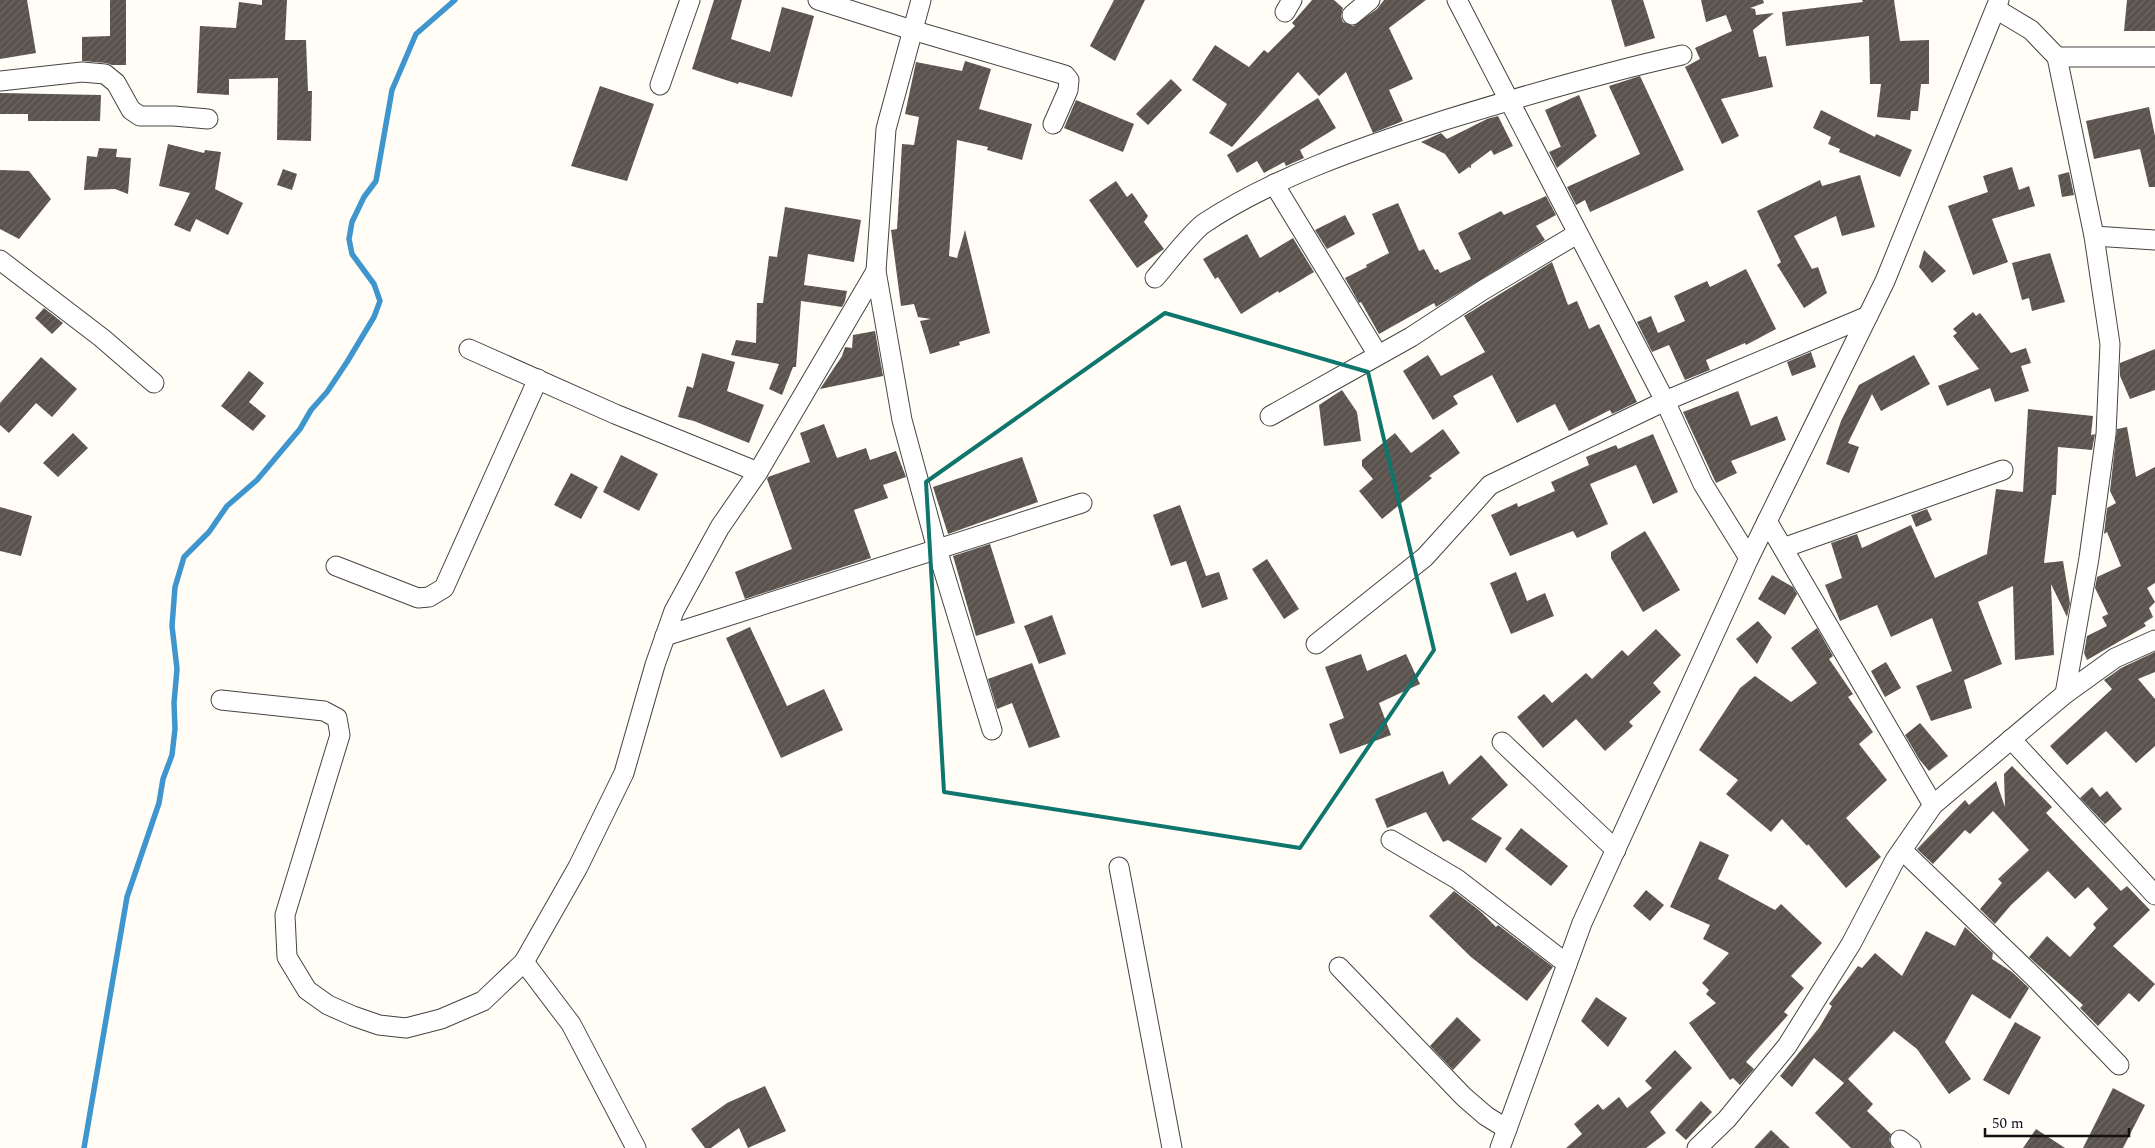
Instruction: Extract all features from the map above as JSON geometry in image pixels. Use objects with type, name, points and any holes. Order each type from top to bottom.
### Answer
[{"type":"street","points":[[660,85],[690,0]]},
{"type":"street","points":[[818,0],[1065,75],[1069,80],[1068,90],[1053,124]]},
{"type":"street","points":[[921,0],[886,129],[876,271],[902,420],[937,549],[992,730]]},
{"type":"street","points":[[1352,15],[1370,0]]},
{"type":"street","points":[[1457,0],[1665,401],[1703,484],[1749,558]]},
{"type":"street","points":[[1500,1148],[1582,923],[1749,558],[1885,281],[1997,4],[2031,30],[2058,57],[2094,236],[2110,344],[2106,434],[2089,558],[2065,694]]},
{"type":"street","points":[[1155,278],[1202,225],[1274,184],[1380,141],[1509,100],[1637,65],[1682,55]]},
{"type":"street","points":[[2058,57],[2155,57]]},
{"type":"street","points":[[0,81],[82,72],[105,74],[116,83],[131,110],[140,116],[208,119]]},
{"type":"street","points":[[1274,184],[1378,355]]},
{"type":"street","points":[[1270,416],[1411,337],[1483,290],[1577,234]]},
{"type":"street","points":[[2094,236],[2155,240]]},
{"type":"street","points":[[0,260],[102,338],[154,383]]},
{"type":"street","points":[[221,700],[324,711],[337,718],[340,736],[284,915],[287,957],[308,990],[328,1005],[353,1016],[379,1025],[406,1028],[441,1019],[483,1001],[524,962],[578,867],[624,772],[674,611],[720,527],[758,472],[876,271]]},
{"type":"street","points":[[1316,644],[1425,558],[1490,485],[1665,401],[1868,316]]},
{"type":"street","points":[[470,349],[615,414],[758,472]]},
{"type":"street","points":[[336,566],[418,598],[429,597],[444,588],[538,380]]},
{"type":"street","points":[[1783,548],[2003,470]]},
{"type":"street","points":[[665,636],[1082,503]]},
{"type":"street","points":[[1767,520],[1933,805]]},
{"type":"street","points":[[1706,1145],[1787,1046],[1851,944],[1902,850],[1933,805],[2065,694],[2115,658],[2155,640]]},
{"type":"street","points":[[2011,739],[2148,875],[2155,895]]},
{"type":"street","points":[[1502,742],[1616,850]]},
{"type":"street","points":[[1391,840],[1457,879],[1567,964]]},
{"type":"street","points":[[1902,850],[2037,980],[2118,1066]]},
{"type":"street","points":[[1119,866],[1172,1148]]},
{"type":"street","points":[[524,962],[570,1024],[636,1148]]},
{"type":"street","points":[[1339,967],[1464,1097],[1486,1116],[1507,1129]]},
{"type":"highlighted area","points":[[1165,313],[1368,372],[1434,650],[1300,848],[944,792],[926,482]]},
{"type":"building","points":[[0,0],[27,0],[36,53],[0,59]]},
{"type":"building","points":[[110,0],[126,0],[126,65],[82,61],[82,37],[110,36]]},
{"type":"building","points":[[262,0],[287,0],[285,40],[306,40],[308,91],[312,91],[311,141],[277,140],[278,78],[229,79],[229,95],[197,93],[200,26],[236,28],[239,2],[262,5]]},
{"type":"building","points":[[714,0],[742,0],[731,39],[770,52],[782,7],[814,16],[792,97],[739,82],[738,84],[692,69]]},
{"type":"building","points":[[1114,0],[1145,0],[1115,61],[1090,46]]},
{"type":"building","points":[[1312,0],[1334,0],[1343,8],[1341,16],[1343,22],[1353,26],[1377,9],[1384,0],[1426,0],[1389,28],[1413,79],[1389,90],[1403,121],[1373,133],[1346,72],[1319,96],[1298,72],[1232,147],[1209,133],[1227,104],[1192,80],[1215,45],[1249,67],[1264,50],[1268,53],[1295,26],[1292,23]]},
{"type":"building","points":[[1611,0],[1643,0],[1655,38],[1625,47]]},
{"type":"building","points":[[1701,0],[1763,0],[1764,3],[1750,8],[1755,9],[1756,15],[1774,13],[1753,30],[1759,57],[1766,56],[1773,87],[1721,99],[1739,136],[1722,144],[1685,67],[1700,59],[1695,48],[1732,31],[1726,15],[1706,22]]},
{"type":"building","points":[[1862,0],[1894,0],[1900,41],[1929,40],[1929,84],[1921,84],[1918,111],[1911,111],[1910,120],[1877,117],[1881,84],[1870,84],[1869,36],[1786,46],[1782,12],[1863,2]]},
{"type":"building","points":[[2127,0],[2155,0],[2155,31],[2124,31]]},
{"type":"building","points":[[965,61],[991,69],[979,109],[1032,124],[1022,160],[987,150],[988,147],[957,140],[949,256],[957,258],[965,230],[990,333],[959,342],[960,345],[930,354],[920,321],[931,319],[918,317],[914,304],[901,306],[891,230],[897,229],[902,144],[914,145],[919,117],[905,114],[916,62],[962,71]]},
{"type":"building","points":[[1640,76],[1684,170],[1590,212],[1585,200],[1576,205],[1567,187],[1640,154],[1609,86]]},
{"type":"building","points":[[1171,79],[1182,90],[1148,125],[1136,114]]},
{"type":"building","points":[[600,86],[654,104],[627,181],[571,166]]},
{"type":"building","points":[[0,93],[101,95],[100,121],[28,121],[28,114],[0,114]]},
{"type":"building","points":[[1579,95],[1595,132],[1561,147],[1545,110]]},
{"type":"building","points":[[1318,98],[1336,128],[1300,150],[1304,158],[1286,166],[1284,162],[1264,173],[1257,161],[1237,173],[1227,155]]},
{"type":"building","points":[[1076,100],[1134,124],[1123,152],[1064,128]]},
{"type":"building","points":[[2149,107],[2155,136],[2155,187],[2149,187],[2140,149],[2094,159],[2086,121]]},
{"type":"building","points":[[1821,110],[1875,137],[1876,134],[1912,150],[1900,177],[1839,152],[1840,149],[1828,144],[1831,137],[1813,128]]},
{"type":"building","points":[[1498,116],[1513,146],[1494,155],[1491,150],[1471,165],[1471,168],[1469,167],[1459,174],[1445,154],[1421,142],[1441,133],[1447,139],[1487,119]]},
{"type":"building","points":[[1594,132],[1597,136],[1557,168],[1549,152]]},
{"type":"building","points":[[168,144],[204,153],[205,150],[221,152],[215,189],[243,203],[228,235],[196,219],[190,232],[174,225],[190,193],[159,186]]},
{"type":"building","points":[[99,148],[117,149],[116,157],[131,158],[128,194],[115,189],[84,190],[87,156],[97,157]]},
{"type":"building","points":[[2012,167],[2019,190],[2029,186],[2035,206],[1992,219],[2008,262],[1973,275],[1948,206],[1988,192],[1983,176]]},
{"type":"building","points":[[283,169],[297,174],[292,190],[277,185]]},
{"type":"building","points":[[0,170],[29,171],[51,199],[19,239],[0,229]]},
{"type":"building","points":[[2069,172],[2074,195],[2062,197],[2058,175]]},
{"type":"building","points":[[1860,175],[1875,227],[1842,236],[1836,216],[1794,236],[1812,269],[1818,267],[1827,293],[1804,308],[1777,265],[1781,262],[1757,211],[1820,180],[1822,186]]},
{"type":"building","points":[[1116,181],[1127,197],[1132,193],[1148,216],[1144,222],[1164,249],[1137,268],[1089,200]]},
{"type":"building","points":[[1546,196],[1556,215],[1536,226],[1545,240],[1436,307],[1434,303],[1379,334],[1345,278],[1389,253],[1372,214],[1398,203],[1419,251],[1424,249],[1435,270],[1438,269],[1440,273],[1471,259],[1458,233],[1501,211],[1504,215]]},
{"type":"building","points":[[785,207],[861,220],[854,262],[808,254],[804,285],[847,291],[842,307],[801,301],[796,367],[793,367],[782,395],[769,389],[779,364],[731,355],[736,340],[756,343],[757,303],[763,303],[769,256],[777,257]]},
{"type":"building","points":[[1345,215],[1355,234],[1327,249],[1315,230]]},
{"type":"building","points":[[1247,234],[1260,258],[1293,238],[1314,272],[1241,314],[1218,277],[1215,279],[1203,259]]},
{"type":"building","points":[[1924,250],[1946,271],[1932,283],[1919,267]]},
{"type":"building","points":[[2050,253],[2065,302],[2032,311],[2029,298],[2022,300],[2012,263]]},
{"type":"building","points":[[1552,262],[1568,305],[1577,301],[1589,329],[1599,324],[1637,402],[1612,414],[1610,410],[1569,431],[1555,404],[1517,423],[1492,375],[1453,396],[1458,404],[1433,420],[1403,371],[1428,355],[1441,376],[1485,352],[1464,316]]},
{"type":"building","points":[[1746,269],[1776,329],[1746,345],[1745,343],[1706,360],[1710,370],[1685,380],[1669,345],[1652,352],[1637,322],[1651,316],[1658,333],[1685,321],[1674,296],[1707,281],[1710,287]]},
{"type":"building","points":[[44,308],[63,323],[52,334],[35,318]]},
{"type":"building","points":[[1973,312],[1976,316],[1980,313],[2011,353],[2026,348],[2031,363],[2021,366],[2029,391],[1995,402],[1990,388],[1947,406],[1938,386],[1979,369],[1953,336],[1957,333],[1953,329]]},
{"type":"building","points":[[875,331],[883,376],[820,389],[842,356],[845,347],[852,348],[853,335]]},
{"type":"building","points":[[2155,349],[2155,390],[2130,399],[2120,376],[2120,363]]},
{"type":"building","points":[[1811,352],[1816,367],[1792,376],[1787,362]]},
{"type":"building","points":[[702,353],[735,362],[727,391],[764,405],[749,443],[694,421],[678,417],[687,386],[693,388]]},
{"type":"building","points":[[1914,355],[1930,384],[1881,411],[1872,394],[1848,443],[1859,447],[1849,473],[1826,464],[1841,421],[1859,385]]},
{"type":"building","points":[[41,357],[77,389],[52,417],[36,403],[9,433],[0,425],[0,403]]},
{"type":"building","points":[[249,371],[264,383],[249,402],[266,416],[253,431],[221,406]]},
{"type":"building","points":[[1342,390],[1357,412],[1361,441],[1324,446],[1319,405]]},
{"type":"building","points":[[1738,391],[1751,426],[1777,416],[1786,440],[1731,461],[1737,473],[1716,483],[1683,412]]},
{"type":"building","points":[[2028,409],[2093,416],[2091,435],[2095,434],[2092,450],[2058,447],[2056,495],[2052,495],[2044,563],[2063,561],[2070,603],[2067,617],[2051,584],[2054,655],[2015,660],[2013,586],[1978,602],[2002,664],[1964,680],[1972,708],[1931,721],[1916,686],[1952,671],[1932,618],[1891,637],[1877,605],[1840,621],[1825,585],[1842,578],[1831,543],[1857,534],[1862,548],[1911,525],[1935,578],[1987,554],[1996,489],[2023,492]]},
{"type":"building","points":[[824,424],[837,458],[866,448],[870,460],[896,451],[906,477],[883,485],[888,498],[854,510],[871,558],[745,599],[735,572],[792,549],[767,479],[810,462],[800,433]]},
{"type":"building","points":[[2127,427],[2136,477],[2155,467],[2155,583],[2147,588],[2155,602],[2149,608],[2153,617],[2144,623],[2146,626],[2087,660],[2084,653],[2087,636],[2107,626],[2102,617],[2108,614],[2095,588],[2097,577],[2121,566],[2107,532],[2104,534],[2107,508],[2116,503],[2110,491],[2117,429]]},
{"type":"building","points":[[1443,429],[1460,453],[1429,476],[1432,478],[1382,519],[1359,491],[1373,479],[1362,466],[1362,460],[1395,433],[1411,453]]},
{"type":"building","points":[[73,433],[88,448],[58,477],[43,463]]},
{"type":"building","points":[[1653,434],[1678,492],[1653,504],[1636,465],[1590,484],[1608,524],[1577,538],[1573,531],[1510,556],[1491,515],[1517,503],[1518,507],[1555,491],[1551,482],[1589,465],[1586,457],[1616,445],[1618,449]]},
{"type":"building","points":[[621,455],[658,474],[639,511],[603,492]]},
{"type":"building","points":[[1022,457],[1038,502],[948,534],[933,487]]},
{"type":"building","points":[[571,473],[598,487],[581,519],[554,505]]},
{"type":"building","points":[[1180,505],[1206,576],[1219,572],[1228,599],[1202,608],[1186,561],[1171,566],[1153,515]]},
{"type":"building","points":[[0,507],[32,516],[21,556],[0,551]]},
{"type":"building","points":[[1927,509],[1932,520],[1916,527],[1911,515]]},
{"type":"building","points":[[1645,531],[1680,590],[1643,612],[1611,558],[1611,552]]},
{"type":"building","points":[[990,544],[1015,623],[976,636],[953,556]]},
{"type":"building","points":[[1267,559],[1299,609],[1284,619],[1252,569]]},
{"type":"building","points":[[1516,572],[1527,601],[1545,593],[1554,616],[1511,634],[1490,583]]},
{"type":"building","points":[[1772,575],[1793,587],[1797,594],[1785,615],[1758,599]]},
{"type":"building","points":[[1052,615],[1066,654],[1039,664],[1024,626]]},
{"type":"building","points":[[1758,621],[1772,637],[1757,664],[1736,639]]},
{"type":"building","points":[[750,627],[787,706],[824,689],[843,730],[781,758],[726,638]]},
{"type":"building","points":[[1817,628],[1833,656],[1829,659],[1853,694],[1848,697],[1873,732],[1859,744],[1887,780],[1846,818],[1881,857],[1846,888],[1808,844],[1807,846],[1782,819],[1771,832],[1726,794],[1738,780],[1699,750],[1740,688],[1755,676],[1791,702],[1817,683],[1791,648]]},
{"type":"building","points":[[1656,629],[1681,655],[1653,683],[1661,692],[1629,722],[1633,726],[1605,751],[1576,719],[1543,748],[1517,717],[1544,694],[1552,703],[1586,673],[1592,679],[1622,650],[1628,656]]},
{"type":"building","points":[[2155,652],[2155,672],[2138,679],[2155,699],[2155,746],[2136,763],[2106,731],[2067,765],[2050,746],[2112,689],[2104,680],[2121,668]]},
{"type":"building","points":[[1361,654],[1367,671],[1406,654],[1420,684],[1379,703],[1391,735],[1340,754],[1329,724],[1344,718],[1325,667]]},
{"type":"building","points":[[1886,662],[1901,688],[1885,697],[1871,671]]},
{"type":"building","points":[[1032,663],[1060,737],[1029,748],[1012,703],[997,709],[988,679]]},
{"type":"building","points":[[1920,723],[1948,756],[1929,771],[1919,759],[1905,735]]},
{"type":"building","points":[[1481,755],[1508,785],[1471,819],[1502,838],[1486,863],[1448,840],[1443,842],[1426,812],[1387,828],[1375,799],[1443,771],[1449,785]]},
{"type":"building","points":[[2012,766],[2052,807],[2046,813],[2121,891],[2127,886],[2150,910],[2113,946],[2155,984],[2139,1002],[2129,993],[2098,1026],[2080,1008],[2083,1005],[2029,957],[2047,936],[2070,957],[2096,928],[2093,924],[2108,909],[2088,887],[2075,899],[2048,871],[2011,905],[1995,924],[1980,909],[2002,883],[1998,879],[2029,850],[1993,811],[1970,834],[1965,830],[1933,864],[1917,849],[1965,800],[1969,805],[1996,781],[2005,807],[2004,774]]},
{"type":"building","points":[[2092,787],[2100,797],[2107,791],[2122,809],[2105,824],[2080,798]]},
{"type":"building","points":[[1521,828],[1568,866],[1551,886],[1505,849]]},
{"type":"building","points":[[1700,841],[1729,855],[1718,879],[1775,910],[1781,904],[1822,943],[1791,976],[1804,988],[1784,1012],[1788,1015],[1746,1062],[1754,1069],[1740,1085],[1733,1078],[1730,1080],[1689,1023],[1716,1003],[1706,994],[1709,990],[1702,983],[1729,953],[1703,939],[1710,925],[1670,907]]},
{"type":"building","points":[[1646,890],[1664,905],[1650,921],[1633,906]]},
{"type":"building","points":[[1454,891],[1480,911],[1496,927],[1498,925],[1553,967],[1527,1001],[1471,957],[1429,916]]},
{"type":"building","points":[[1965,927],[1993,953],[1992,959],[2012,972],[2029,988],[2010,1019],[1972,994],[1945,1042],[1971,1079],[1949,1094],[1917,1049],[1894,1031],[1848,1079],[1873,1104],[1867,1111],[1891,1134],[1889,1139],[1892,1148],[1851,1148],[1815,1113],[1844,1083],[1814,1058],[1792,1087],[1780,1076],[1819,1028],[1832,1006],[1829,1004],[1858,966],[1862,968],[1875,953],[1902,976],[1926,931],[1955,946]]},
{"type":"building","points":[[1596,997],[1627,1018],[1608,1047],[1581,1021]]},
{"type":"building","points":[[1457,1017],[1481,1040],[1453,1070],[1430,1046]]},
{"type":"building","points":[[2015,1022],[2041,1037],[2009,1095],[1983,1080]]},
{"type":"building","points":[[1675,1050],[1692,1068],[1650,1112],[1666,1133],[1646,1148],[1566,1148],[1582,1134],[1574,1124],[1598,1104],[1603,1110],[1619,1097],[1627,1108],[1652,1088],[1645,1081]]},
{"type":"building","points":[[765,1086],[786,1131],[748,1148],[739,1128],[711,1148],[705,1148],[691,1129],[727,1103]]},
{"type":"building","points":[[2113,1088],[2145,1105],[2123,1148],[2083,1148]]},
{"type":"building","points":[[1701,1101],[1712,1112],[1686,1140],[1675,1130]]},
{"type":"building","points":[[2036,1129],[2065,1148],[2023,1148]]},
{"type":"building","points":[[1771,1130],[1790,1148],[1754,1148]]},
{"type":"waterway","points":[[84,1148],[127,897],[159,803],[163,779],[172,755],[177,669],[172,626],[175,587],[184,557],[209,532],[227,506],[257,480],[300,429],[311,410],[327,392],[347,362],[374,317],[380,301],[374,284],[352,254],[349,239],[352,222],[364,197],[376,181],[392,90],[416,34],[455,0]]}]
